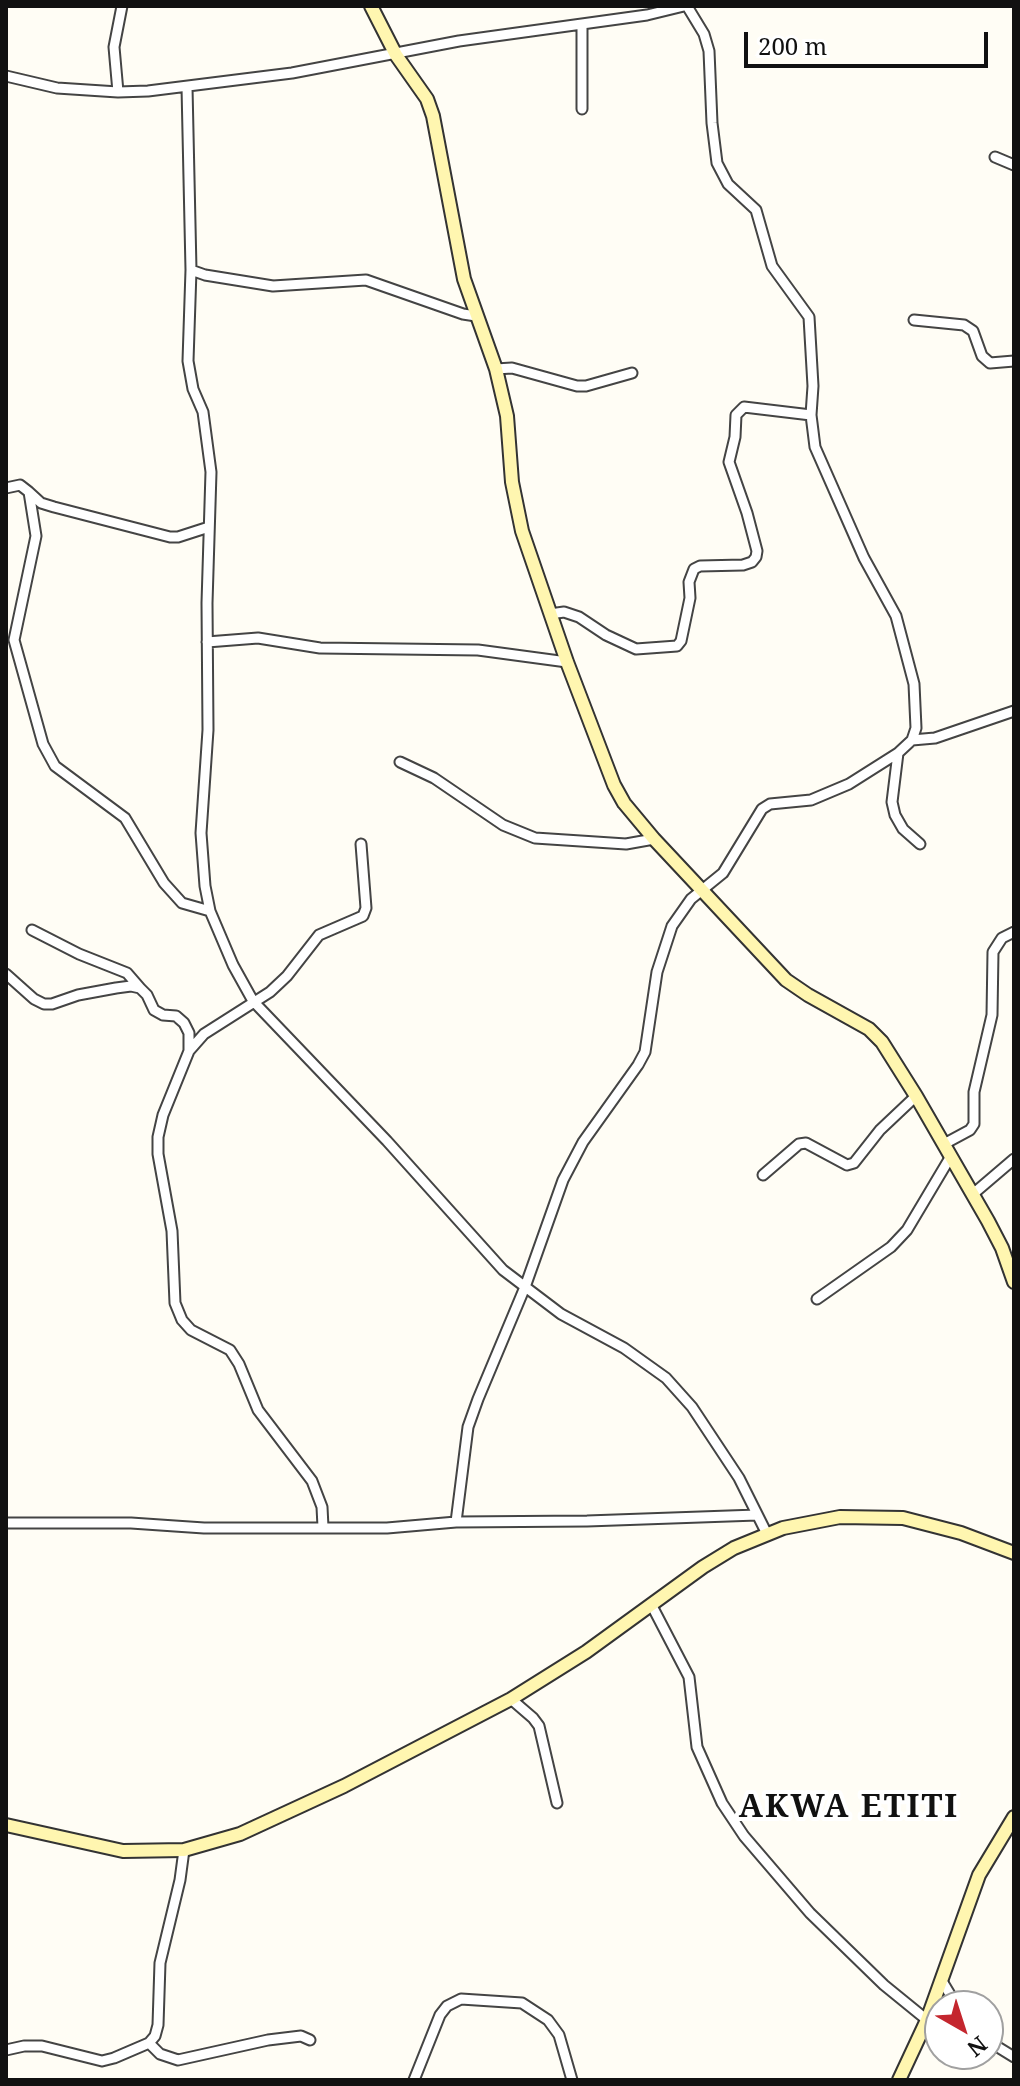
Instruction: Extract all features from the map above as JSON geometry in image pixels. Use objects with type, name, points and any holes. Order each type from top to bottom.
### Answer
[{"type":"main road","points":[[371,6],[396,55],[427,99],[433,116],[453,233],[476,316],[496,369],[507,416],[517,513],[567,662],[614,785],[624,803],[654,839],[786,980],[869,1029],[882,1042],[973,1194],[1002,1248],[1014,1282]]},
{"type":"main road","points":[[6,1825],[123,1851],[184,1850],[240,1834],[296,1810],[547,1679],[703,1567],[766,1532],[840,1517],[903,1518],[961,1533],[1014,1553]]},
{"type":"main road","points":[[939,1990],[979,1875],[1014,1817]]},
{"type":"main road","points":[[899,2080],[924,2026]]},
{"type":"street","points":[[118,92],[114,47],[122,6]]},
{"type":"street","points":[[6,76],[57,88],[118,92],[187,87],[292,73],[459,41],[647,15],[685,6],[704,34],[709,51],[717,163],[728,184],[756,210],[772,266],[809,317],[813,386],[811,415],[815,447],[864,558],[896,616],[914,684],[916,728],[912,740],[898,753],[849,784],[811,800],[770,804],[762,809],[723,873],[701,890],[672,926],[657,972],[645,1052],[575,1155],[563,1180],[525,1287],[468,1427],[456,1522]]},
{"type":"street","points":[[582,25],[582,109]]},
{"type":"street","points":[[187,87],[191,270],[188,361],[193,389],[203,412],[211,472],[208,730],[201,833],[210,911],[233,965],[253,1001],[387,1141],[503,1270],[561,1314],[624,1348],[666,1378],[692,1407],[731,1466],[766,1532]]},
{"type":"street","points":[[995,157],[1014,165]]},
{"type":"street","points":[[191,270],[273,286],[366,280],[476,316]]},
{"type":"street","points":[[914,320],[964,325],[973,331],[982,356],[990,363],[1014,361]]},
{"type":"street","points":[[496,369],[512,368],[577,386],[632,373]]},
{"type":"street","points":[[550,614],[564,612],[579,617],[606,635],[636,649],[677,646],[681,641],[690,598],[689,582],[694,569],[700,566],[743,565],[756,557],[747,513],[729,462],[736,415],[744,407],[811,415]]},
{"type":"street","points":[[6,488],[20,485],[41,503],[170,537],[209,527]]},
{"type":"street","points":[[29,492],[36,548],[26,577],[14,640],[43,744],[55,766],[125,818],[164,883],[182,903],[210,911]]},
{"type":"street","points":[[207,642],[258,638],[320,648],[478,650],[567,662]]},
{"type":"street","points":[[912,740],[935,738],[1014,711]]},
{"type":"street","points":[[898,753],[892,802],[895,815],[903,829],[920,844]]},
{"type":"street","points":[[400,762],[434,778],[503,825],[535,838],[626,844],[654,839]]},
{"type":"street","points":[[323,1527],[319,1495],[312,1481],[258,1410],[230,1350],[191,1330],[182,1320],[175,1303],[172,1231],[158,1154],[158,1137],[163,1115],[189,1051],[204,1034],[270,992],[287,976],[319,935],[356,922],[363,916],[366,908],[361,844]]},
{"type":"street","points":[[32,930],[79,954],[127,973],[147,995],[154,1010],[163,1015],[176,1016],[184,1023],[189,1033],[189,1051]]},
{"type":"street","points":[[944,1144],[970,1130],[974,1124],[974,1092],[993,1002],[993,952],[1002,938],[1014,932]]},
{"type":"street","points":[[6,974],[44,1004],[116,988],[140,988]]},
{"type":"street","points":[[763,1175],[799,1144],[806,1143],[847,1165],[854,1163],[880,1130],[916,1096]]},
{"type":"street","points":[[817,1299],[899,1239],[921,1209],[951,1156]]},
{"type":"street","points":[[973,1194],[1014,1159]]},
{"type":"street","points":[[6,1523],[131,1523],[204,1528],[387,1528],[456,1522],[757,1515]]},
{"type":"street","points":[[651,1604],[689,1677],[697,1747],[722,1803],[744,1836],[810,1913],[884,1985],[924,2018]]},
{"type":"street","points":[[511,1699],[539,1726],[557,1803]]},
{"type":"street","points":[[6,2050],[42,2046],[102,2061],[149,2043],[158,2025],[160,1963],[184,1850]]},
{"type":"street","points":[[942,1981],[947,1990]]},
{"type":"street","points":[[414,2080],[440,2015],[447,2006],[461,1999],[522,2003],[548,2020],[559,2035],[572,2080]]},
{"type":"street","points":[[149,2043],[160,2054],[178,2060],[268,2040],[301,2036],[310,2040]]},
{"type":"district","name":"AKWA ETITI","points":[[849,1808]]}]
